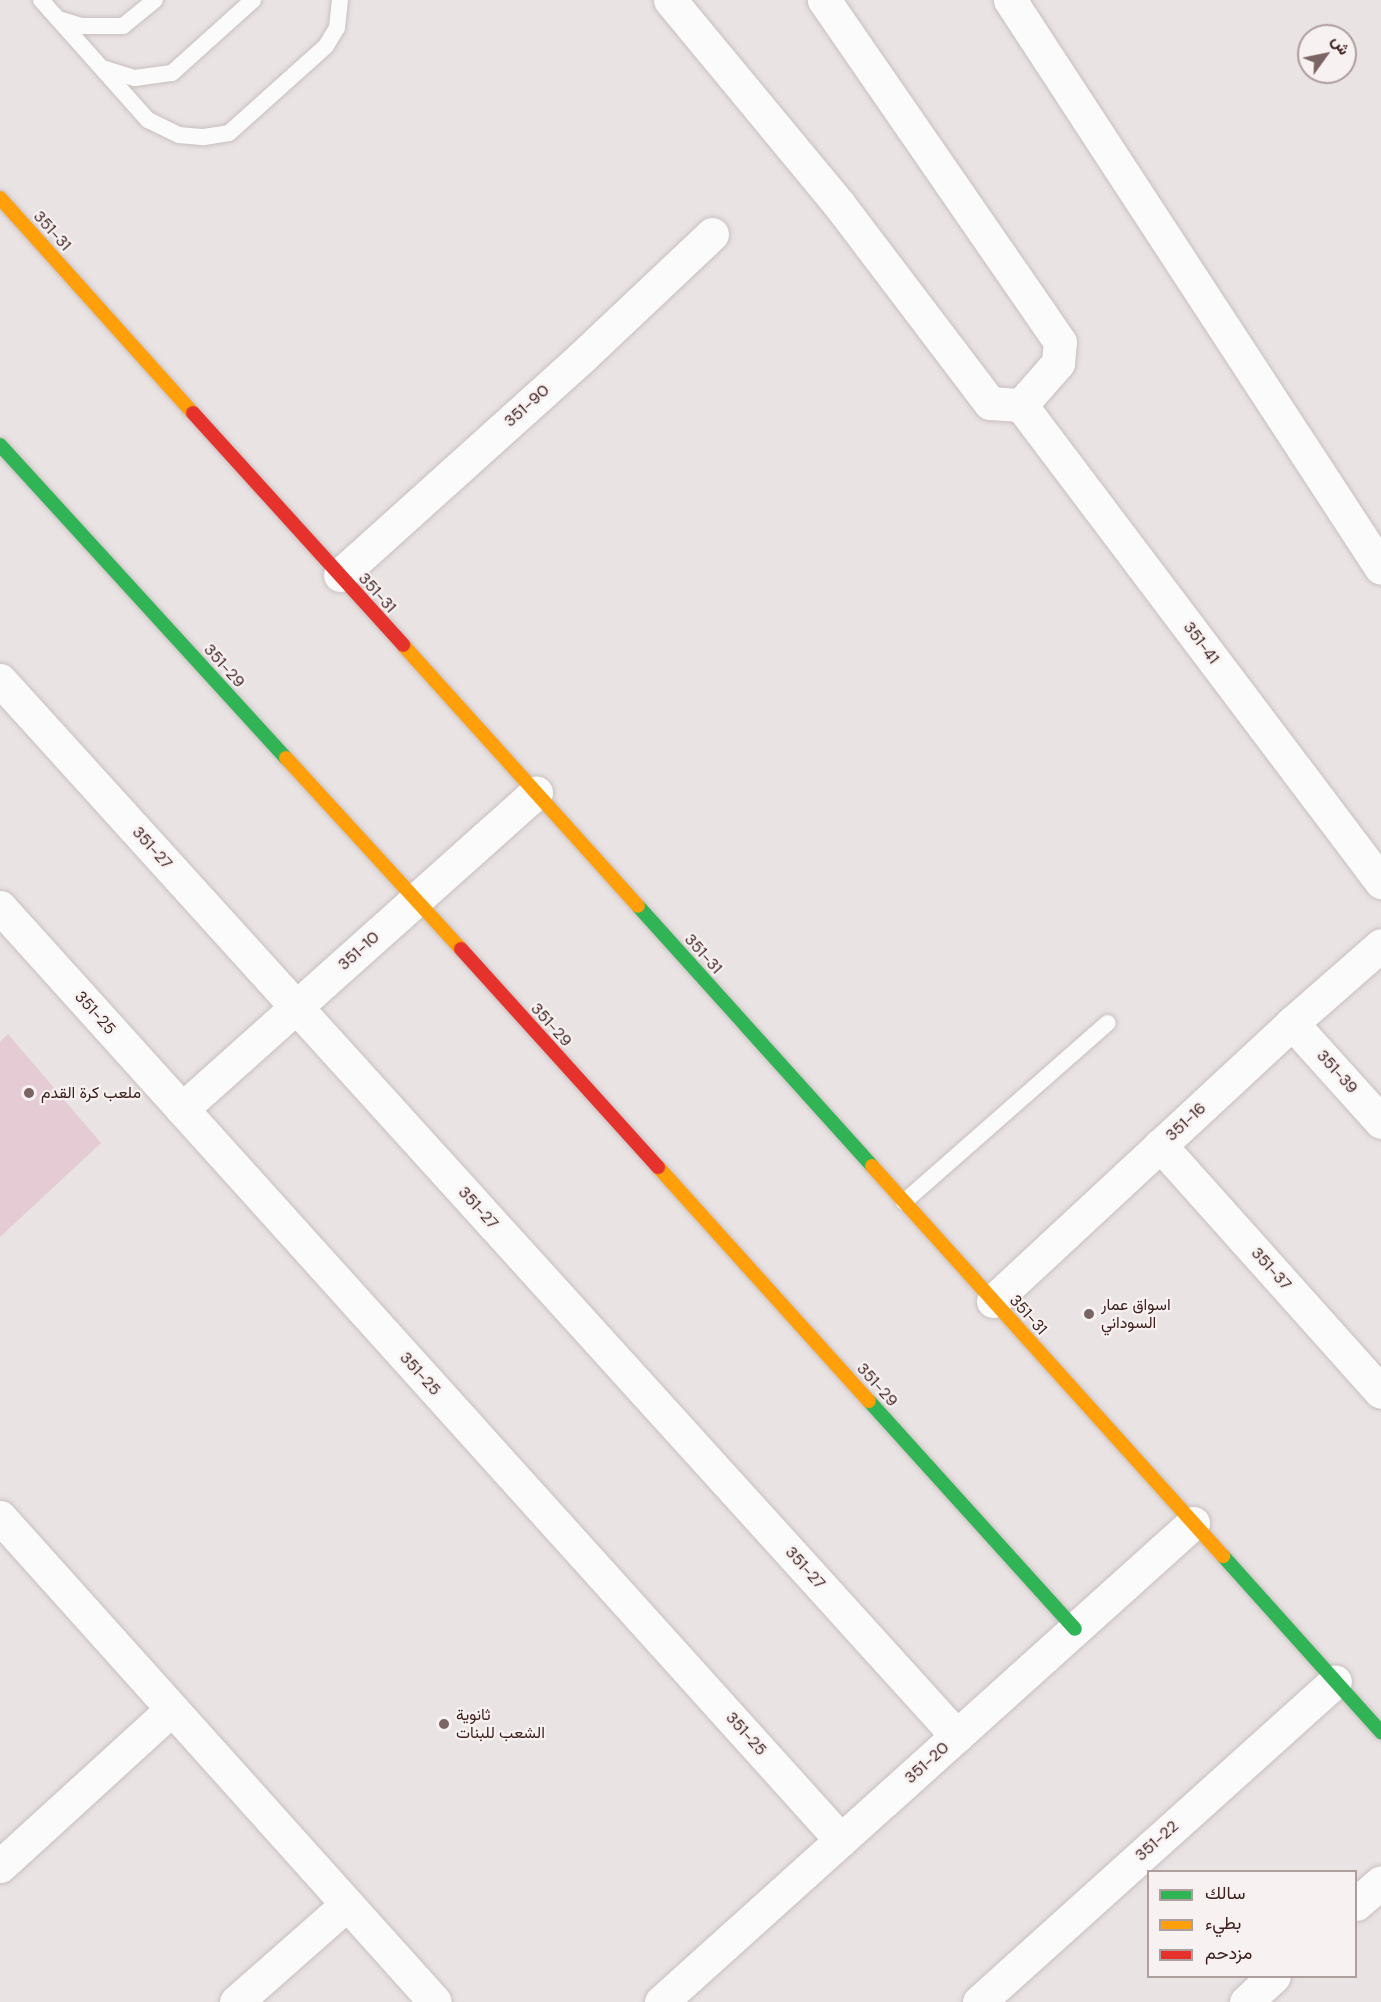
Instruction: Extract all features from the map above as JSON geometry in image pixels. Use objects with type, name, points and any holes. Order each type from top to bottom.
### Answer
[{"type":"street","points":[[670,0],[838,203],[990,403],[1021,405],[1058,363],[1060,342],[824,0]]},
{"type":"street","points":[[1010,0],[1381,568]]},
{"type":"street","name":"351-31","points":[[0,198],[1381,1732]]},
{"type":"street","name":"351-90","points":[[340,575],[582,357],[712,234]]},
{"type":"street","name":"351-41","points":[[1021,405],[1381,882]]},
{"type":"street","name":"351-29","points":[[0,445],[416,900],[1075,1629]]},
{"type":"street","name":"351-27","points":[[0,680],[957,1736]]},
{"type":"street","name":"351-10","points":[[182,1110],[536,792]]},
{"type":"street","name":"351-25","points":[[0,907],[841,1840]]},
{"type":"street","name":"351-16","points":[[993,1301],[1292,1023],[1381,945]]},
{"type":"street","name":"351-39","points":[[1292,1023],[1381,1122]]},
{"type":"street","name":"351-37","points":[[1160,1145],[1381,1392]]},
{"type":"street","points":[[0,1517],[435,2002]]},
{"type":"street","name":"351-20","points":[[661,2002],[1193,1523]]},
{"type":"street","name":"351-22","points":[[979,2002],[1335,1681]]},
{"type":"street","points":[[0,1866],[172,1709]]},
{"type":"street","points":[[1357,1903],[1381,1882]]},
{"type":"street","points":[[236,2002],[347,1904]]},
{"type":"street","points":[[1246,2002],[1273,1978]]},
{"type":"lane","points":[[41,0],[148,120],[156,126],[191,137],[229,133],[326,46],[337,28],[340,0]]},
{"type":"lane","points":[[57,18],[81,26],[123,26],[155,0]]},
{"type":"lane","points":[[101,68],[135,78],[172,73],[253,0]]},
{"type":"lane","points":[[904,1202],[1108,1023]]},
{"type":"shaded area","name":"ملعب كرة القدم","points":[[8,1034],[101,1143],[0,1237],[0,1042]]},
{"type":"traffic: fast","points":[[0,445],[286,758]]},
{"type":"traffic: fast","points":[[638,906],[872,1166]]},
{"type":"traffic: fast","points":[[869,1401],[1075,1629]]},
{"type":"traffic: fast","points":[[1223,1556],[1381,1732]]},
{"type":"traffic: slow","points":[[0,198],[193,413]]},
{"type":"traffic: slow","points":[[403,645],[638,906]]},
{"type":"traffic: slow","points":[[286,758],[461,949]]},
{"type":"traffic: slow","points":[[872,1166],[1223,1556]]},
{"type":"traffic: slow","points":[[658,1167],[869,1401]]},
{"type":"traffic: jam","points":[[193,413],[403,645]]},
{"type":"traffic: jam","points":[[461,949],[658,1167]]},
{"type":"place","name":"ملعب كرة القدم","points":[[29,1093]]},
{"type":"place","name":"اسواق عمار السوداني","points":[[1089,1314]]},
{"type":"place","name":"ثانوية الشعب للبنات","points":[[444,1724]]}]
